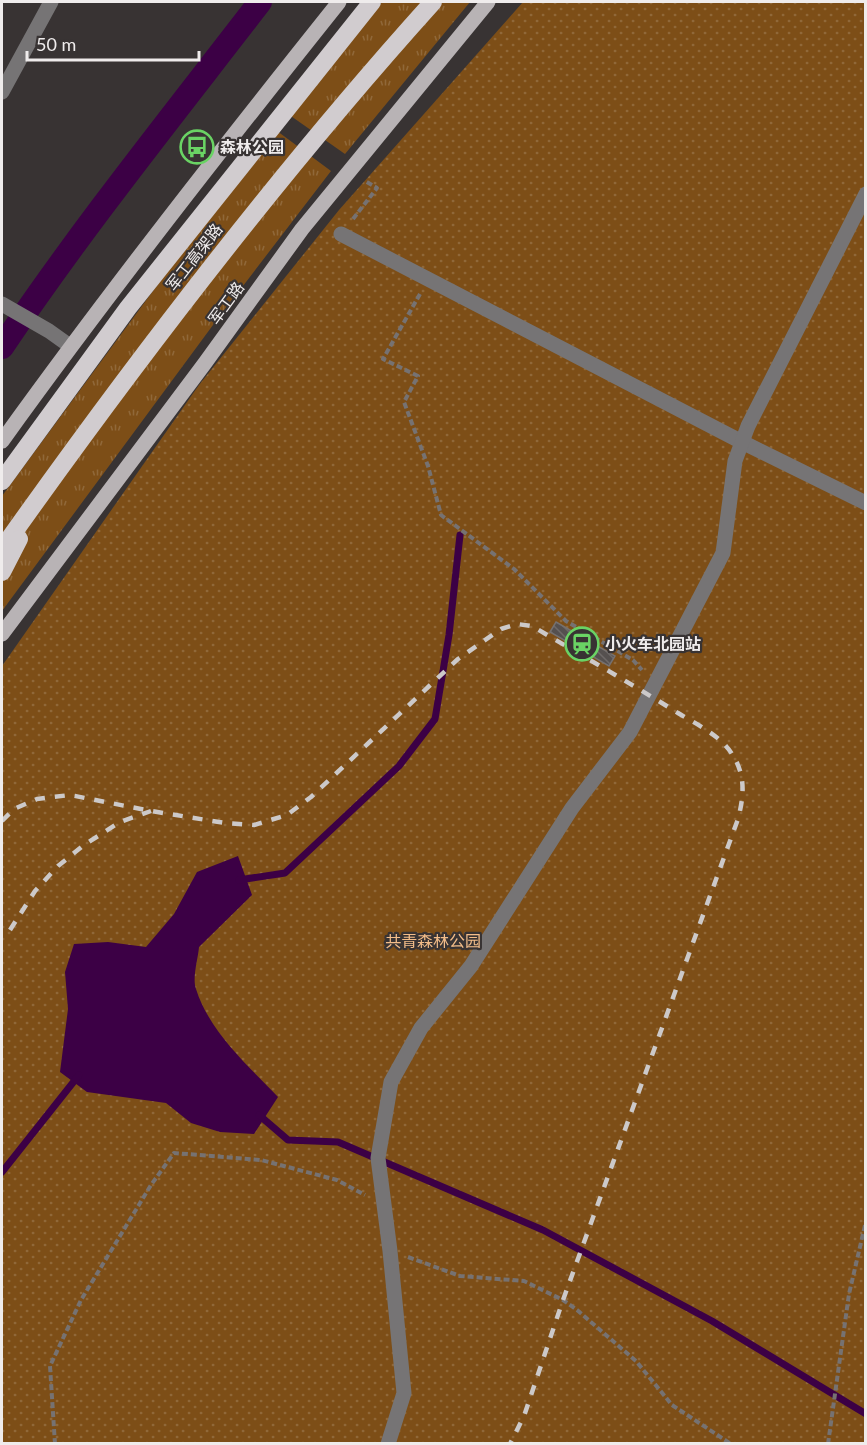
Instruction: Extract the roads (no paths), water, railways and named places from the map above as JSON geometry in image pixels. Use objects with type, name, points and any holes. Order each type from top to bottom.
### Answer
[{"type":"highway","name":"军工高架路","points":[[2,481],[128,308],[372,2]]},
{"type":"highway","name":"军工高架路","points":[[2,549],[220,254],[433,2]]},
{"type":"highway","points":[[2,459],[67,390]]},
{"type":"highway","points":[[2,572],[45,488]]},
{"type":"main road","points":[[2,441],[70,346],[209,164],[339,2]]},
{"type":"main road","name":"军工路","points":[[2,634],[205,363],[302,229],[488,2]]},
{"type":"street","points":[[2,92],[51,2]]},
{"type":"street","points":[[388,1443],[404,1393],[378,1158],[391,1082],[421,1028],[471,966],[572,808],[630,732],[723,553],[735,461],[748,426],[866,194]]},
{"type":"street","points":[[342,234],[742,442],[866,503]]},
{"type":"street","points":[[2,304],[70,346]]},
{"type":"waterway","points":[[2,347],[96,215],[260,2]]},
{"type":"waterway","points":[[239,880],[285,873],[399,766],[435,719],[449,635],[460,535]]},
{"type":"waterway","points":[[2,1172],[79,1075]]},
{"type":"waterway","points":[[259,1115],[288,1140],[338,1142],[543,1230],[712,1321],[866,1414]]},
{"type":"railway","points":[[2,821],[14,809],[37,799],[70,795],[225,823],[254,825],[287,815],[311,797],[458,659],[501,629],[517,624],[532,626],[700,726],[727,747],[737,762],[742,778],[742,802],[738,819],[563,1300],[524,1416],[510,1444]]},
{"type":"railway","points":[[10,930],[35,891],[58,866],[84,845],[120,822],[151,811]]},
{"type":"place","name":"森林公园","points":[[197,147]]},
{"type":"place","name":"小火车北园站","points":[[582,644]]},
{"type":"park label","name":"共青森林公园","points":[[433,941]]}]
